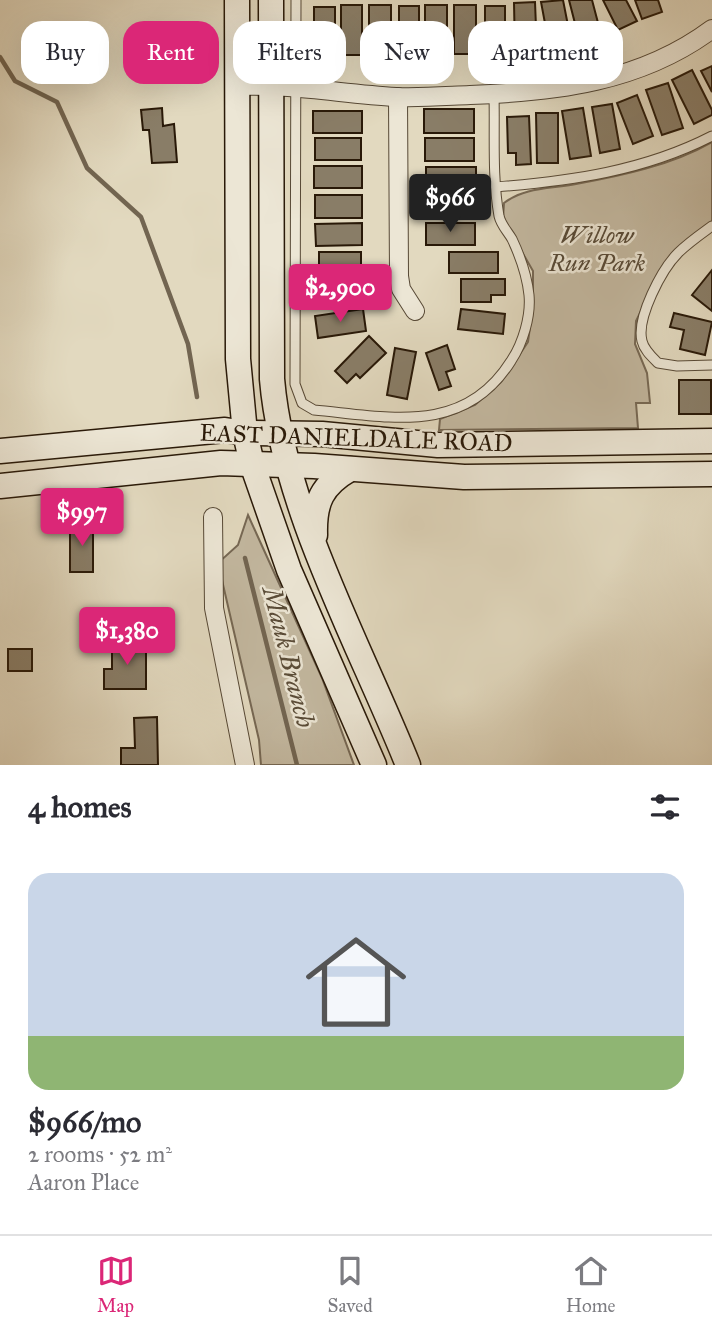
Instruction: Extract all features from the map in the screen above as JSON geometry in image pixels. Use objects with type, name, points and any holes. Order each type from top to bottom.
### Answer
[{"type":"main road","points":[[237,0],[238,359],[245,433],[252,464],[289,570],[374,765]]},
{"type":"main road","points":[[271,0],[283,86],[272,379],[280,433],[315,547],[408,765]]},
{"type":"main road","name":"EAST DANIELDALE ROAD","points":[[0,451],[225,430],[245,433],[322,434],[438,445],[712,441]]},
{"type":"main road","name":"EAST DANIELDALE ROAD","points":[[0,486],[221,463],[464,477],[712,474]]},
{"type":"main road","points":[[315,547],[314,525],[324,488],[351,469]]},
{"type":"street","points":[[237,86],[283,86],[398,97],[555,90],[614,78],[667,57],[712,29]]},
{"type":"street","points":[[398,97],[399,276],[401,289],[415,311]]},
{"type":"street","points":[[213,517],[215,608],[245,765]]},
{"type":"lane","points":[[296,0],[283,86],[295,391],[302,403],[314,410],[409,419],[442,415],[473,400],[504,372],[522,339],[529,296],[520,257],[499,220],[494,94]]},
{"type":"lane","points":[[496,187],[563,182],[607,173],[652,162],[712,136]]},
{"type":"lane","points":[[712,226],[677,254],[663,273],[649,301],[643,323],[642,341],[658,363],[677,366],[712,365]]},
{"type":"green space","name":"Willow Run Park","points":[[712,142],[712,223],[686,242],[649,295],[636,321],[635,344],[647,373],[650,403],[636,403],[638,428],[439,430],[440,419],[475,405],[501,382],[528,342],[533,305],[533,271],[503,219],[504,203],[529,191],[646,169]]},
{"type":"green space","points":[[248,515],[322,678],[354,765],[261,765],[259,740],[218,563],[238,545]]},
{"type":"building","points":[[563,0],[567,21],[545,21],[541,2]]},
{"type":"building","points":[[569,0],[592,0],[598,21],[574,21]]},
{"type":"building","points":[[603,0],[626,0],[637,21],[623,28],[623,21],[614,21]]},
{"type":"building","points":[[635,0],[658,0],[662,12],[642,19]]},
{"type":"building","points":[[535,2],[536,21],[514,21],[514,3]]},
{"type":"building","points":[[341,5],[362,5],[360,55],[346,55],[346,21],[341,21]]},
{"type":"building","points":[[369,5],[391,5],[391,21],[369,21]]},
{"type":"building","points":[[425,5],[447,5],[447,21],[425,21]]},
{"type":"building","points":[[454,5],[476,5],[476,21],[468,21],[468,54],[454,54]]},
{"type":"building","points":[[399,6],[419,6],[419,21],[399,21]]},
{"type":"building","points":[[485,6],[505,6],[505,21],[485,21]]},
{"type":"building","points":[[314,7],[335,7],[335,21],[314,21]]},
{"type":"building","points":[[712,66],[712,92],[701,71]]},
{"type":"building","points":[[692,70],[712,110],[712,115],[694,124],[672,80]]},
{"type":"building","points":[[668,83],[683,128],[662,135],[646,90]]},
{"type":"building","points":[[637,95],[653,136],[633,144],[617,103]]},
{"type":"building","points":[[612,104],[620,149],[600,153],[592,107]]},
{"type":"building","points":[[162,108],[163,126],[174,124],[177,162],[152,163],[149,130],[143,130],[141,110]]},
{"type":"building","points":[[583,108],[591,156],[570,159],[562,111]]},
{"type":"building","points":[[424,109],[474,109],[474,133],[424,133]]},
{"type":"building","points":[[313,111],[362,111],[362,133],[313,133]]},
{"type":"building","points":[[536,113],[558,113],[558,163],[537,163]]},
{"type":"building","points":[[529,116],[531,164],[516,165],[516,153],[508,153],[507,117]]},
{"type":"building","points":[[315,138],[361,138],[361,160],[315,160]]},
{"type":"building","points":[[425,138],[474,138],[474,161],[425,161]]},
{"type":"building","points":[[314,166],[362,166],[362,188],[314,188]]},
{"type":"building","points":[[426,167],[476,167],[476,189],[426,189]]},
{"type":"building","points":[[315,195],[362,195],[362,218],[315,218]]},
{"type":"building","points":[[426,195],[473,195],[473,216],[426,216]]},
{"type":"building","points":[[362,223],[362,245],[316,246],[315,224]]},
{"type":"building","points":[[426,223],[475,223],[475,245],[426,245]]},
{"type":"building","points":[[319,252],[361,252],[361,273],[319,273]]},
{"type":"building","points":[[449,252],[498,252],[498,273],[449,273]]},
{"type":"building","points":[[712,270],[712,311],[692,295]]},
{"type":"building","points":[[461,279],[505,279],[505,295],[491,295],[491,302],[461,302]]},
{"type":"building","points":[[317,280],[363,280],[363,303],[317,303]]},
{"type":"building","points":[[363,309],[366,331],[318,338],[315,316]]},
{"type":"building","points":[[461,309],[505,314],[503,334],[458,329]]},
{"type":"building","points":[[674,313],[712,322],[705,355],[680,349],[684,330],[670,327]]},
{"type":"building","points":[[369,336],[386,353],[360,378],[356,374],[347,383],[335,371]]},
{"type":"building","points":[[447,345],[455,369],[446,372],[451,386],[439,390],[426,353]]},
{"type":"building","points":[[395,348],[416,352],[407,399],[387,395]]},
{"type":"building","points":[[679,380],[711,380],[711,414],[679,414]]},
{"type":"building","points":[[70,524],[93,524],[93,572],[70,572]]},
{"type":"building","points":[[112,642],[146,642],[146,689],[104,689],[104,669],[112,669]]},
{"type":"building","points":[[8,649],[32,649],[32,671],[8,671]]},
{"type":"building","points":[[157,717],[158,765],[121,765],[121,748],[135,748],[134,718]]},
{"type":"waterway","name":"Mauk Branch","points":[[0,57],[15,81],[57,102],[87,168],[141,217],[188,344],[197,397]]},
{"type":"waterway","name":"Mauk Branch","points":[[245,558],[297,765]]}]
